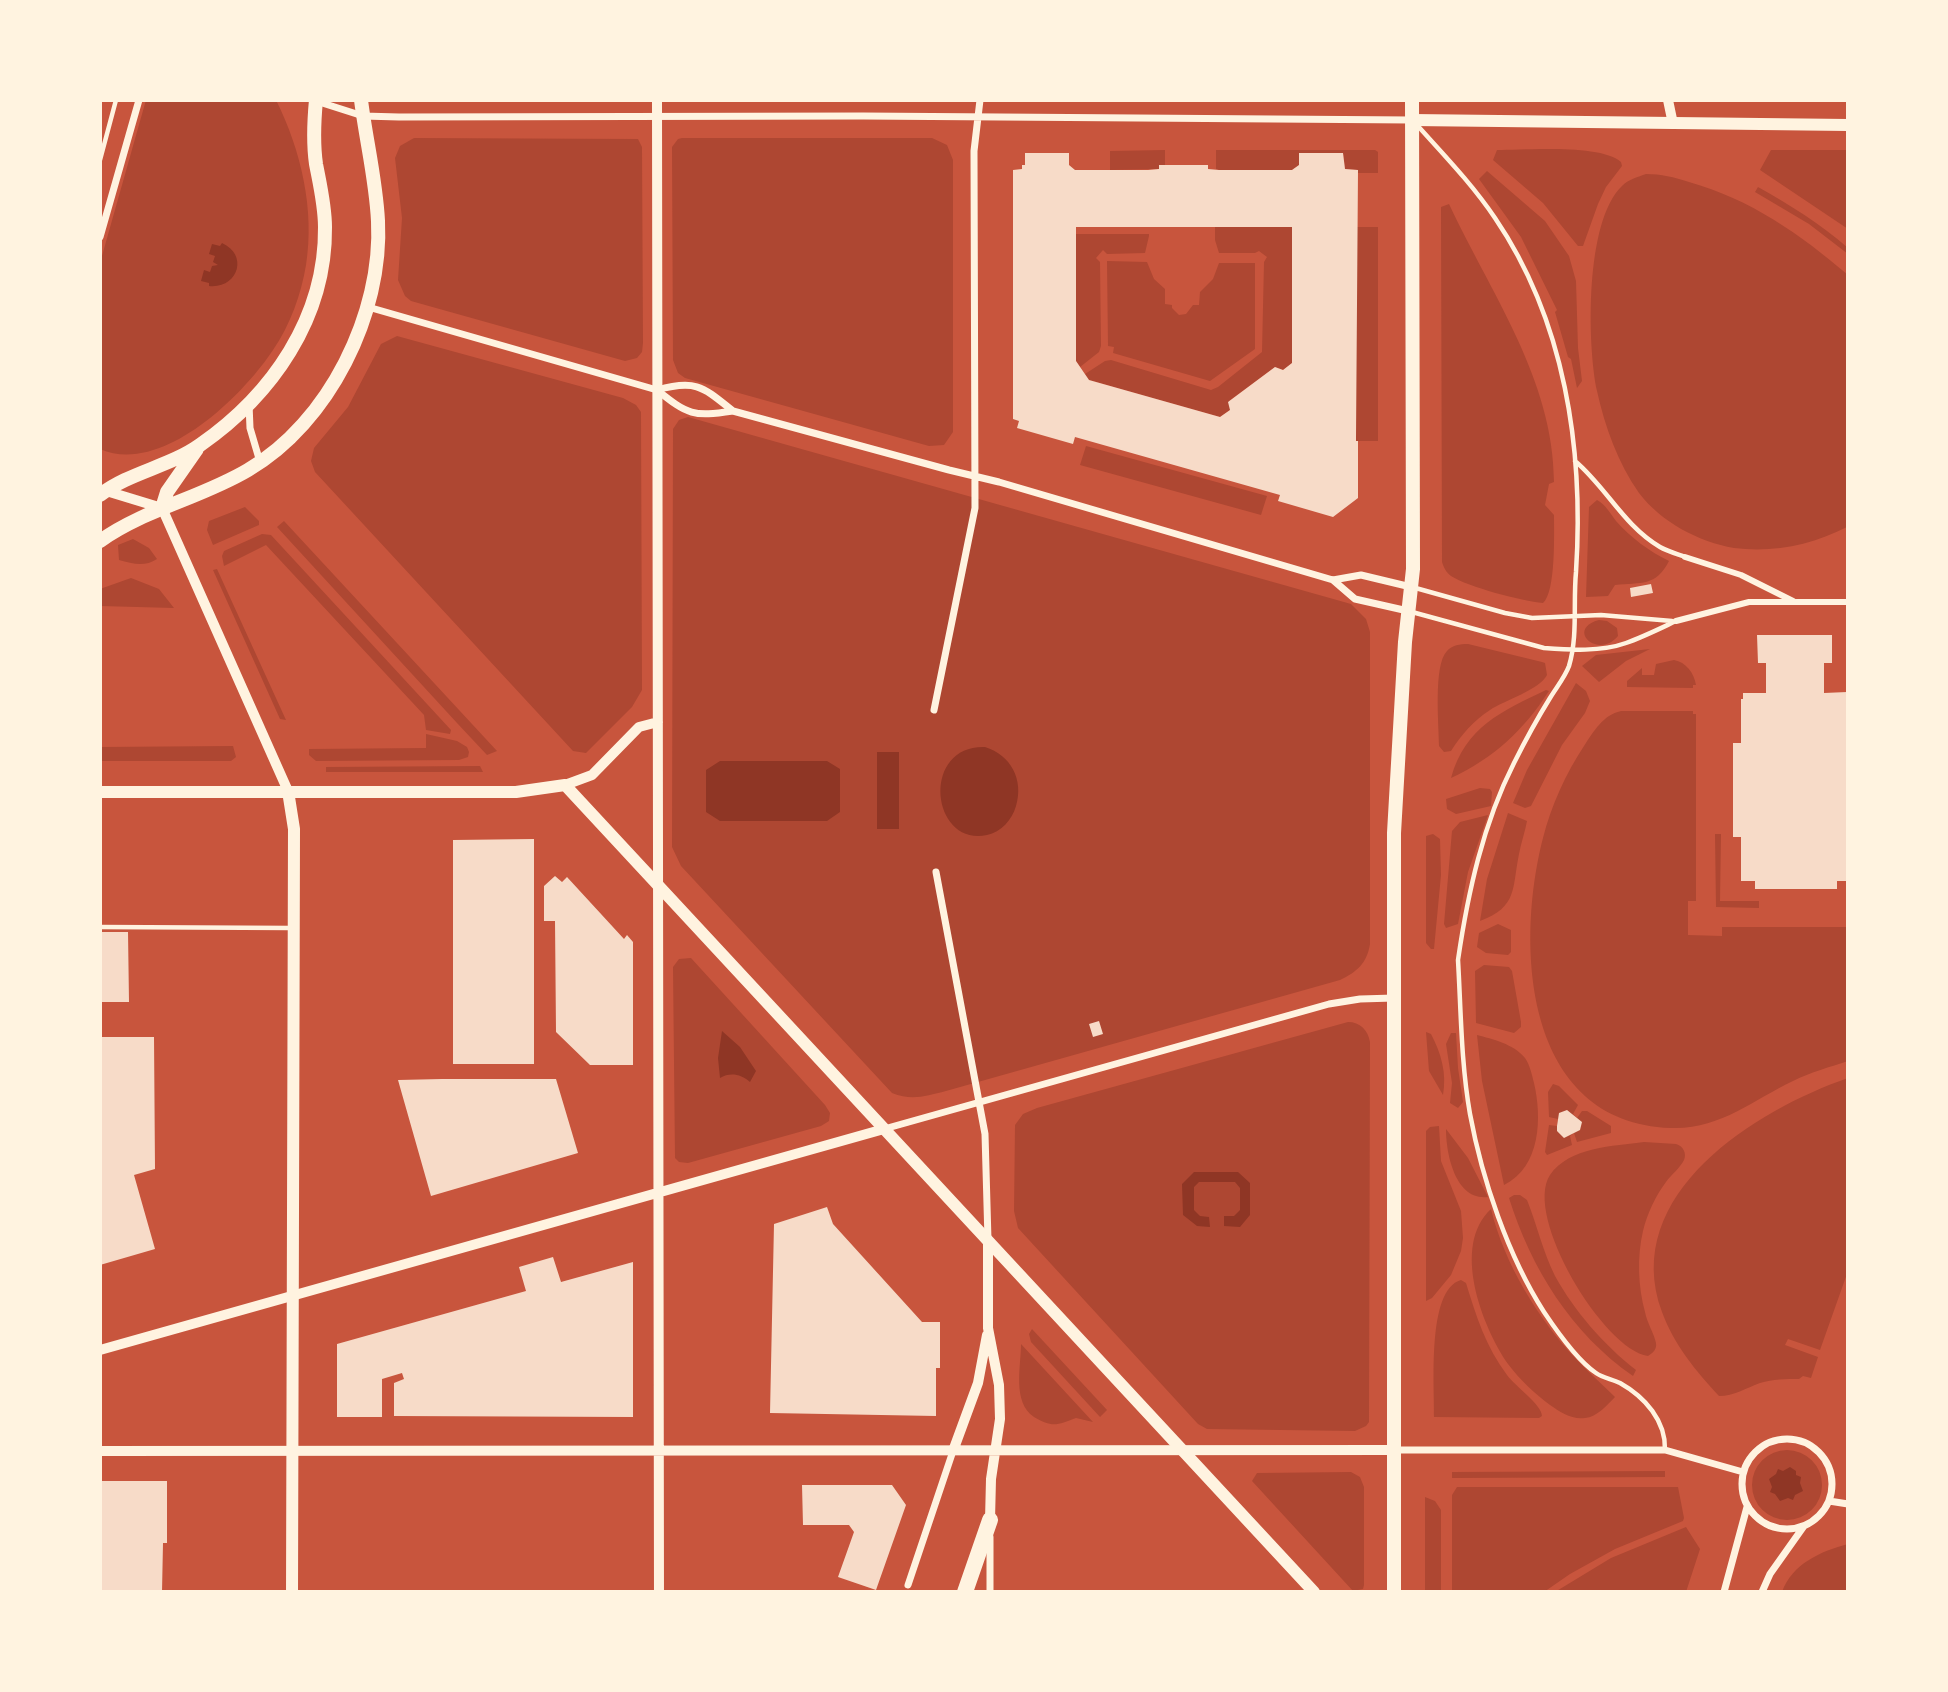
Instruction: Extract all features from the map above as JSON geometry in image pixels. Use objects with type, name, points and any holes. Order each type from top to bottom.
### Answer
[{"type":"highway","points":[[965,1592],[990,1520]]},
{"type":"main road","points":[[162,508],[167,492],[199,446],[249,403],[289,355],[305,327],[317,293],[325,229],[315,149],[315,100]]},
{"type":"main road","points":[[100,541],[119,528],[220,485],[260,462],[290,436],[323,398],[345,364],[368,307],[377,264],[378,223],[361,100]]},
{"type":"main road","points":[[1394,1592],[1395,803],[1411,587],[1412,100]]},
{"type":"main road","points":[[1412,120],[1848,125]]},
{"type":"main road","points":[[101,490],[199,446]]},
{"type":"main road","points":[[100,792],[516,792],[565,785],[988,1244],[1314,1592]]},
{"type":"main road","points":[[288,791],[294,829],[292,1592]]},
{"type":"street","points":[[100,237],[139,100]]},
{"type":"street","points":[[315,100],[363,116],[1412,120]]},
{"type":"street","points":[[657,100],[659,1592]]},
{"type":"street","points":[[934,710],[975,508],[974,151],[980,100]]},
{"type":"street","points":[[1668,100],[1673,124]]},
{"type":"street","points":[[368,307],[657,390],[681,409],[703,415],[733,411],[975,476],[1333,580],[1356,599],[1408,611]]},
{"type":"street","points":[[657,390],[681,383],[706,390],[733,411]]},
{"type":"street","points":[[249,403],[250,428],[260,462]]},
{"type":"street","points":[[101,490],[162,508],[288,791]]},
{"type":"street","points":[[1685,557],[1741,575],[1795,602]]},
{"type":"street","points":[[1333,580],[1361,575],[1411,587]]},
{"type":"street","points":[[1676,621],[1749,602],[1848,601]]},
{"type":"street","points":[[565,785],[592,775],[639,727],[658,723]]},
{"type":"street","points":[[908,1585],[978,1383],[988,1328],[985,1134],[936,872]]},
{"type":"street","points":[[100,1350],[1329,1004],[1360,999],[1394,998]]},
{"type":"street","points":[[988,1328],[999,1385],[1000,1419],[991,1479],[990,1592]]},
{"type":"street","points":[[1762,1592],[1770,1574],[1804,1526],[1819,1516],[1829,1501],[1832,1483],[1828,1465],[1815,1448],[1786,1438],[1765,1443],[1751,1455],[1743,1472],[1741,1490],[1748,1507],[1754,1516],[1772,1527],[1783,1530],[1804,1526]]},
{"type":"street","points":[[100,1451],[1665,1450],[1743,1472]]},
{"type":"street","points":[[1829,1501],[1848,1504]]},
{"type":"street","points":[[1724,1592],[1748,1507]]},
{"type":"lane","points":[[100,160],[116,100]]},
{"type":"lane","points":[[1412,120],[1468,182],[1500,227],[1529,276],[1543,308],[1563,377],[1575,461],[1577,527],[1573,649],[1567,670],[1513,765],[1474,869],[1458,960],[1465,1076],[1474,1132],[1508,1243],[1529,1287],[1558,1331],[1585,1363],[1595,1372],[1619,1383],[1650,1408],[1663,1428],[1665,1450]]},
{"type":"lane","points":[[1575,461],[1588,472],[1640,532],[1660,547],[1685,557]]},
{"type":"lane","points":[[1411,587],[1504,613],[1548,619],[1601,615],[1676,621]]},
{"type":"lane","points":[[1408,611],[1544,648],[1600,649],[1624,644],[1676,621]]},
{"type":"lane","points":[[100,927],[294,928]]},
{"type":"shaded area","points":[[146,100],[276,100],[292,139],[304,181],[309,223],[308,244],[301,287],[290,320],[259,369],[221,409],[198,427],[173,442],[148,452],[124,454],[100,449],[100,263]]},
{"type":"shaded area","points":[[414,138],[638,139],[642,147],[643,343],[642,352],[637,358],[625,361],[411,301],[405,296],[398,280],[402,218],[395,158],[400,146]]},
{"type":"shaded area","points":[[682,138],[932,138],[947,145],[953,160],[953,432],[944,445],[929,446],[685,378],[678,373],[673,360],[672,147]]},
{"type":"shaded area","points":[[1165,150],[1165,165],[1159,169],[1110,170],[1110,151]]},
{"type":"shaded area","points":[[1216,150],[1375,150],[1378,152],[1378,173],[1358,173],[1358,170],[1345,169],[1343,153],[1299,153],[1299,165],[1292,170],[1219,170],[1216,169]]},
{"type":"shaded area","points":[[1497,150],[1581,150],[1611,156],[1621,162],[1622,166],[1606,187],[1598,204],[1583,246],[1578,246],[1543,203],[1493,160]]},
{"type":"shaded area","points":[[1771,150],[1848,150],[1848,229],[1760,170]]},
{"type":"shaded area","points":[[1487,171],[1545,221],[1569,256],[1576,281],[1582,381],[1577,388],[1571,359],[1568,357],[1555,312],[1557,310],[1521,237],[1479,179]]},
{"type":"shaded area","points":[[1646,174],[1683,180],[1753,208],[1793,232],[1848,275],[1847,527],[1820,539],[1792,546],[1734,548],[1694,536],[1669,522],[1648,503],[1631,481],[1613,444],[1597,391],[1591,344],[1592,284],[1601,226],[1610,203],[1622,186]]},
{"type":"shaded area","points":[[1758,187],[1827,231],[1848,248],[1848,254],[1809,224],[1755,192]]},
{"type":"shaded area","points":[[1449,204],[1517,338],[1532,372],[1543,408],[1551,444],[1554,482],[1549,484],[1545,505],[1554,515],[1554,535],[1552,575],[1543,603],[1470,585],[1451,576],[1442,562],[1441,207]]},
{"type":"shaded area","points":[[1215,227],[1292,227],[1292,363],[1283,370],[1275,367],[1229,401],[1230,410],[1220,417],[1089,380],[1085,374],[1111,360],[1211,390],[1262,352],[1264,262],[1267,257],[1259,251],[1219,253]]},
{"type":"shaded area","points":[[1356,227],[1378,227],[1378,441],[1356,441]]},
{"type":"shaded area","points":[[1076,234],[1149,234],[1145,253],[1107,254],[1103,250],[1096,258],[1100,262],[1101,346],[1099,352],[1080,367],[1076,361]]},
{"type":"shaded area","points":[[222,243],[235,255],[236,270],[227,282],[219,286],[209,286],[209,283],[201,281],[204,270],[210,272],[212,266],[218,265],[213,262],[215,256],[209,254],[212,244],[220,246]]},
{"type":"shaded area","points":[[1107,261],[1147,262],[1154,279],[1165,289],[1165,304],[1172,305],[1179,315],[1186,314],[1193,305],[1199,305],[1200,292],[1213,279],[1219,263],[1255,263],[1255,349],[1210,381],[1113,353],[1114,347],[1108,346]]},
{"type":"shaded area","points":[[397,336],[623,398],[636,405],[641,412],[642,690],[632,707],[586,753],[573,751],[315,472],[311,461],[314,448],[348,407],[381,344]]},
{"type":"shaded area","points":[[688,417],[1351,604],[1366,619],[1370,632],[1370,944],[1360,966],[1340,980],[946,1091],[913,1097],[892,1093],[681,866],[672,847],[673,429],[679,420]]},
{"type":"shaded area","points":[[1086,446],[1267,496],[1261,515],[1080,465]]},
{"type":"shaded area","points":[[1597,500],[1634,538],[1669,561],[1659,575],[1647,582],[1615,585],[1608,596],[1586,597],[1589,507]]},
{"type":"shaded area","points":[[245,507],[259,521],[259,525],[213,545],[207,530],[209,521]]},
{"type":"shaded area","points":[[284,521],[497,751],[487,755],[457,723],[277,527]]},
{"type":"shaded area","points":[[262,534],[271,535],[451,730],[450,734],[426,730],[424,715],[266,545],[224,566],[224,551]]},
{"type":"shaded area","points":[[133,539],[149,548],[157,559],[143,564],[119,560],[118,545]]},
{"type":"shaded area","points":[[217,569],[286,720],[280,719],[213,570]]},
{"type":"shaded area","points":[[131,578],[159,589],[174,608],[100,606],[100,589]]},
{"type":"shaded area","points":[[1599,620],[1607,621],[1617,628],[1618,636],[1610,643],[1594,644],[1585,635],[1589,624]]},
{"type":"shaded area","points":[[1468,644],[1545,663],[1547,675],[1529,690],[1484,714],[1468,728],[1451,751],[1444,752],[1439,746],[1440,669],[1449,649]]},
{"type":"shaded area","points":[[1650,649],[1626,661],[1599,682],[1582,666],[1596,655]]},
{"type":"shaded area","points":[[1674,660],[1682,663],[1691,672],[1696,685],[1693,685],[1693,688],[1627,687],[1627,681],[1642,668],[1642,675],[1654,675],[1656,664]]},
{"type":"shaded area","points":[[1576,683],[1586,691],[1590,701],[1585,713],[1562,745],[1531,806],[1525,808],[1513,803],[1527,770]]},
{"type":"shaded area","points":[[1546,690],[1549,691],[1518,731],[1481,762],[1451,778],[1457,760],[1476,733],[1500,714]]},
{"type":"shaded area","points":[[1621,711],[1693,711],[1693,714],[1696,714],[1696,901],[1688,901],[1688,935],[1722,936],[1722,927],[1848,927],[1848,1061],[1800,1078],[1735,1112],[1705,1124],[1671,1128],[1622,1119],[1585,1096],[1559,1063],[1541,1022],[1532,976],[1531,928],[1534,881],[1543,838],[1550,814],[1577,756],[1600,724]]},
{"type":"shaded area","points":[[426,734],[457,741],[467,747],[468,757],[459,760],[316,761],[309,755],[309,749],[426,748]]},
{"type":"shaded area","points":[[233,746],[236,757],[231,761],[100,761],[100,747]]},
{"type":"shaded area","points":[[985,747],[1008,762],[1017,778],[1018,796],[1012,816],[1005,825],[987,835],[968,835],[954,826],[945,812],[941,795],[942,777],[950,762],[964,751]]},
{"type":"shaded area","points":[[877,752],[899,752],[899,829],[877,829]]},
{"type":"shaded area","points":[[720,761],[827,761],[840,769],[840,812],[827,821],[720,821],[706,812],[706,770]]},
{"type":"shaded area","points":[[480,766],[483,772],[326,772],[326,767]]},
{"type":"shaded area","points":[[1480,788],[1490,789],[1492,792],[1491,806],[1456,814],[1447,809],[1446,799]]},
{"type":"shaded area","points":[[1508,813],[1527,821],[1514,886],[1507,903],[1480,921],[1487,879]]},
{"type":"shaded area","points":[[1488,815],[1468,872],[1458,924],[1446,928],[1444,924],[1452,831],[1460,822]]},
{"type":"shaded area","points":[[1433,834],[1440,839],[1441,875],[1434,949],[1431,949],[1426,943],[1426,836]]},
{"type":"shaded area","points":[[1715,834],[1721,834],[1720,901],[1759,901],[1759,908],[1716,907]]},
{"type":"shaded area","points":[[1498,924],[1511,930],[1511,952],[1508,955],[1486,953],[1477,947],[1479,933]]},
{"type":"shaded area","points":[[691,958],[825,1105],[830,1113],[829,1121],[821,1126],[688,1163],[679,1162],[675,1158],[673,967],[679,959]]},
{"type":"shaded area","points":[[1484,965],[1509,967],[1512,971],[1521,1022],[1521,1027],[1514,1033],[1476,1023],[1475,971]]},
{"type":"shaded area","points":[[1348,1022],[1363,1028],[1370,1042],[1369,1422],[1355,1431],[1207,1429],[1198,1424],[1018,1228],[1014,1211],[1015,1125],[1023,1114],[1037,1108]]},
{"type":"shaded area","points":[[722,1031],[740,1047],[756,1071],[750,1082],[735,1075],[720,1078],[718,1058]]},
{"type":"shaded area","points":[[1426,1032],[1431,1034],[1440,1056],[1444,1071],[1443,1095],[1429,1071]]},
{"type":"shaded area","points":[[1451,1033],[1456,1033],[1463,1102],[1458,1108],[1450,1103],[1452,1083],[1446,1044]]},
{"type":"shaded area","points":[[1477,1035],[1515,1049],[1525,1058],[1537,1096],[1538,1125],[1532,1154],[1516,1177],[1504,1185],[1482,1081]]},
{"type":"shaded area","points":[[1848,1078],[1848,1271],[1820,1350],[1788,1339],[1785,1345],[1818,1357],[1811,1378],[1803,1376],[1799,1379],[1770,1381],[1719,1396],[1686,1357],[1662,1312],[1654,1269],[1660,1230],[1678,1195],[1704,1163],[1737,1135],[1774,1111]]},
{"type":"shaded area","points":[[1553,1084],[1559,1086],[1578,1105],[1573,1114],[1577,1118],[1582,1111],[1587,1111],[1611,1126],[1611,1133],[1577,1142],[1574,1133],[1570,1136],[1572,1145],[1547,1155],[1545,1152],[1549,1125],[1557,1126],[1558,1119],[1549,1117],[1548,1092]]},
{"type":"shaded area","points":[[1439,1126],[1441,1161],[1461,1211],[1463,1238],[1461,1251],[1451,1275],[1432,1298],[1426,1301],[1426,1131],[1430,1127]]},
{"type":"shaded area","points":[[1446,1129],[1468,1158],[1488,1197],[1477,1196],[1460,1184],[1451,1162]]},
{"type":"shaded area","points":[[1644,1142],[1676,1144],[1685,1152],[1684,1160],[1655,1199],[1641,1241],[1641,1292],[1656,1345],[1648,1356],[1630,1348],[1610,1331],[1572,1279],[1548,1220],[1545,1194],[1550,1175],[1568,1159],[1580,1153],[1606,1147]]},
{"type":"shaded area","points":[[1194,1172],[1238,1172],[1250,1183],[1250,1215],[1240,1227],[1224,1226],[1224,1216],[1234,1216],[1240,1210],[1240,1188],[1235,1182],[1199,1182],[1194,1187],[1194,1210],[1200,1216],[1209,1217],[1210,1227],[1197,1226],[1183,1215],[1182,1184]]},
{"type":"shaded area","points":[[1520,1195],[1527,1200],[1547,1258],[1563,1289],[1591,1327],[1636,1370],[1633,1376],[1591,1340],[1556,1297],[1518,1224],[1509,1198]]},
{"type":"shaded area","points":[[1491,1209],[1504,1250],[1536,1308],[1562,1343],[1615,1397],[1594,1415],[1575,1418],[1550,1405],[1517,1375],[1498,1348],[1481,1308],[1472,1264],[1473,1243],[1479,1225]]},
{"type":"shaded area","points":[[1461,1280],[1466,1283],[1493,1353],[1507,1375],[1538,1406],[1542,1416],[1539,1418],[1434,1417],[1437,1320],[1442,1302],[1450,1288]]},
{"type":"shaded area","points":[[1032,1329],[1107,1410],[1100,1417],[1031,1342],[1029,1334]]},
{"type":"shaded area","points":[[1021,1344],[1093,1422],[1076,1418],[1060,1424],[1050,1424],[1034,1417],[1027,1410],[1019,1384]]},
{"type":"shaded area","points":[[1787,1450],[1812,1460],[1822,1485],[1812,1510],[1787,1520],[1762,1510],[1752,1485],[1762,1460]]},
{"type":"shaded area","points":[[1790,1467],[1801,1477],[1803,1491],[1795,1495],[1793,1500],[1788,1498],[1780,1501],[1770,1492],[1772,1487],[1769,1479],[1778,1469],[1783,1471]]},
{"type":"shaded area","points":[[1665,1471],[1665,1477],[1452,1478],[1452,1472]]},
{"type":"shaded area","points":[[1351,1472],[1360,1477],[1364,1487],[1364,1585],[1363,1589],[1353,1591],[1252,1481],[1257,1473]]},
{"type":"shaded area","points":[[1457,1487],[1678,1487],[1684,1518],[1683,1521],[1615,1549],[1544,1592],[1452,1592],[1452,1495]]},
{"type":"shaded area","points":[[1425,1497],[1435,1501],[1441,1510],[1441,1592],[1425,1592]]},
{"type":"shaded area","points":[[1686,1527],[1700,1549],[1686,1592],[1555,1592],[1611,1558]]},
{"type":"shaded area","points":[[1848,1544],[1848,1592],[1782,1592],[1800,1566]]},
{"type":"building","points":[[1025,153],[1069,153],[1069,165],[1075,170],[1148,170],[1159,169],[1159,165],[1208,165],[1208,169],[1219,170],[1292,170],[1299,165],[1299,153],[1343,153],[1345,169],[1358,170],[1358,498],[1333,517],[1278,501],[1280,495],[1075,437],[1073,444],[1017,428],[1019,421],[1013,419],[1013,170],[1022,169],[1022,165],[1025,165]],"holes":[[[1076,227],[1292,227],[1292,363],[1283,370],[1275,367],[1228,402],[1230,410],[1220,417],[1089,380],[1076,361]]]},
{"type":"building","points":[[1651,584],[1653,593],[1631,597],[1630,588]]},
{"type":"building","points":[[1757,635],[1832,635],[1832,663],[1824,663],[1824,693],[1847,692],[1848,700],[1848,881],[1837,881],[1837,889],[1755,889],[1755,881],[1741,881],[1741,837],[1733,837],[1733,743],[1741,743],[1743,693],[1766,693],[1766,663],[1758,663]]},
{"type":"building","points":[[534,839],[534,1064],[453,1064],[453,840]]},
{"type":"building","points":[[555,876],[562,882],[567,877],[624,939],[627,935],[633,942],[633,1065],[590,1065],[556,1032],[555,921],[544,921],[544,886]]},
{"type":"building","points":[[100,932],[128,932],[129,1002],[100,1002]]},
{"type":"building","points":[[1099,1021],[1103,1034],[1093,1037],[1089,1024]]},
{"type":"building","points":[[100,1037],[154,1037],[155,1169],[134,1175],[155,1249],[100,1265]]},
{"type":"building","points":[[556,1079],[578,1153],[431,1196],[398,1080]]},
{"type":"building","points":[[1567,1110],[1582,1122],[1580,1130],[1564,1138],[1557,1131],[1557,1126],[1559,1113]]},
{"type":"building","points":[[827,1207],[833,1224],[922,1322],[940,1322],[936,1416],[770,1413],[774,1224]]},
{"type":"building","points":[[553,1257],[561,1282],[633,1262],[633,1417],[394,1416],[394,1383],[404,1379],[402,1373],[382,1379],[382,1417],[337,1417],[337,1344],[526,1291],[519,1267]]},
{"type":"building","points":[[100,1481],[167,1481],[167,1543],[163,1543],[162,1592],[100,1592]]},
{"type":"building","points":[[802,1485],[892,1485],[906,1505],[876,1590],[838,1577],[854,1532],[849,1525],[803,1525]]}]
